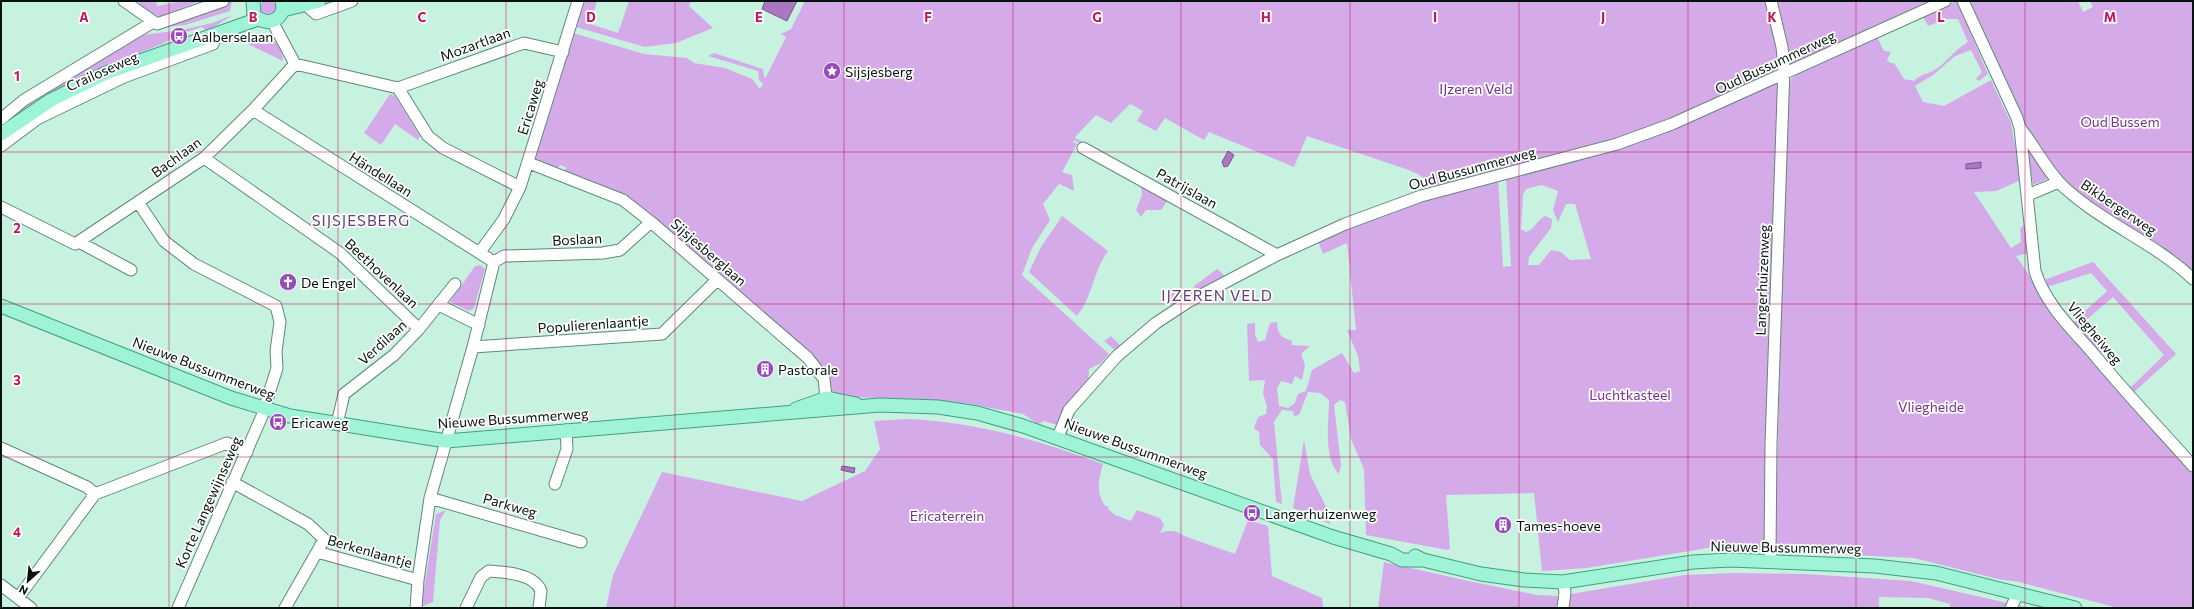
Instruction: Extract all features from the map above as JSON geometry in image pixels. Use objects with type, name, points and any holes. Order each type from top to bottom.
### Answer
[{"type":"main road","points":[[253,6],[265,22],[272,21],[279,17],[283,4],[310,2]]},
{"type":"main road","name":"Crailoseweg","points":[[1,134],[51,100],[106,73],[217,33],[220,28],[253,6]]},
{"type":"main road","name":"Nieuwe Bussummerweg","points":[[1,306],[231,398],[290,416],[446,441],[566,430],[722,422],[785,413],[827,403],[863,406],[907,405],[946,408],[977,413],[1058,437],[1317,532],[1391,554],[1406,553],[1423,560],[1481,574],[1524,580],[1563,582],[1693,562],[1772,560],[1875,566],[1936,572],[2075,608]]},
{"type":"street","points":[[128,2],[153,22],[162,24],[223,1]]},
{"type":"street","points":[[310,2],[316,14],[352,1]]},
{"type":"street","name":"Ericaweg","points":[[480,252],[504,220],[520,188],[578,1]]},
{"type":"street","name":"Langerhuizenweg","points":[[1771,1],[1782,47],[1784,75],[1771,444],[1770,553],[1772,560]]},
{"type":"street","name":"Oud Bussummerweg","points":[[1058,437],[1069,410],[1117,356],[1156,323],[1188,302],[1277,255],[1345,224],[1421,196],[1617,144],[1672,124],[1784,75],[1945,1]]},
{"type":"street","name":"Bikbergerweg","points":[[1963,1],[2018,118],[2020,128],[2059,182],[2090,208],[2143,241],[2181,268],[2193,279]]},
{"type":"street","points":[[272,21],[295,64],[398,88],[428,136],[443,148],[520,188]]},
{"type":"street","name":"Crailoseweg","points":[[1,119],[24,100],[153,22]]},
{"type":"street","name":"Crailoseweg","points":[[1,146],[37,120],[124,78],[213,44],[217,33]]},
{"type":"street","name":"Mozartlaan","points":[[398,88],[524,43],[563,52]]},
{"type":"street","name":"Bachlaan","points":[[79,242],[204,158],[253,110],[295,64]]},
{"type":"street","name":"Händellaan","points":[[253,110],[494,262]]},
{"type":"street","name":"Vliegheiweg","points":[[2020,128],[2035,271],[2040,287],[2051,305],[2117,382],[2193,466]]},
{"type":"street","name":"Patrijslaan","points":[[1083,148],[1277,255]]},
{"type":"street","name":"Beethovenlaan","points":[[204,158],[340,253],[420,329]]},
{"type":"street","name":"Sijsjesberglaan","points":[[529,163],[623,200],[651,222],[808,358],[824,379],[827,403]]},
{"type":"street","points":[[2028,195],[2059,182]]},
{"type":"street","name":"Korte Langewijnseweg","points":[[138,202],[164,241],[194,264],[276,306],[280,322],[276,351],[277,368],[264,408],[178,608]]},
{"type":"street","points":[[1,207],[75,244],[79,242],[131,270]]},
{"type":"street","name":"Boslaan","points":[[494,262],[504,256],[604,253],[620,250],[651,222]]},
{"type":"street","points":[[416,608],[418,580],[430,498],[479,325],[494,262]]},
{"type":"street","name":"Populierenlaantje","points":[[473,347],[662,334],[717,280]]},
{"type":"street","name":"Verdilaan","points":[[337,424],[344,394],[394,355],[420,329],[455,284]]},
{"type":"street","name":"Beethovenlaan","points":[[439,305],[479,325]]},
{"type":"street","points":[[555,484],[567,449],[566,430]]},
{"type":"street","points":[[18,598],[95,494],[227,443],[246,452]]},
{"type":"street","points":[[1,448],[87,486],[95,494]]},
{"type":"street","name":"Berkenlaantje","points":[[232,482],[308,524],[324,539],[316,552],[418,580]]},
{"type":"street","name":"Parkweg","points":[[430,498],[581,542]]},
{"type":"street","points":[[285,608],[316,552]]},
{"type":"street","points":[[466,608],[481,577],[489,571],[514,573],[536,583],[541,592],[539,608]]},
{"type":"street","points":[[1563,582],[1563,608]]},
{"type":"street","points":[[1,585],[31,608]]},
{"type":"street","points":[[2011,608],[2018,593]]},
{"type":"green space","points":[[268,0],[274,2],[276,8],[274,14],[268,16],[262,14],[260,8],[262,2]]},
{"type":"green space","points":[[139,1],[155,1],[158,6],[178,2],[200,1],[159,17],[140,5]]},
{"type":"green space","points":[[228,1],[232,1],[230,11],[185,25],[146,29]]},
{"type":"green space","points":[[583,1],[597,1],[590,24],[618,33],[629,1],[691,1],[689,6],[713,28],[676,43],[645,47],[576,27]]},
{"type":"green space","name":"IJzeren Veld","points":[[805,1],[1769,1],[1781,70],[1753,86],[1616,142],[1437,188],[1418,174],[1406,169],[1307,136],[1294,167],[1209,132],[1204,140],[1165,118],[1156,131],[1137,121],[1143,111],[1130,104],[1111,123],[1096,115],[1076,136],[1075,138],[1083,142],[1082,144],[1074,140],[1073,142],[1077,144],[1062,172],[1072,175],[1074,191],[1059,184],[1043,204],[1050,220],[1032,248],[1022,275],[1109,354],[1101,363],[1089,369],[1088,383],[1057,425],[1044,421],[1038,424],[1023,414],[969,404],[917,399],[844,397],[831,393],[831,384],[817,363],[623,198],[561,172],[567,168],[561,165],[554,170],[531,160],[573,33],[644,54],[687,58],[694,63],[725,68],[752,79],[760,89],[763,84],[759,80],[758,71],[708,56],[714,53],[763,69],[764,77],[766,77],[786,37],[781,34],[791,29]]},
{"type":"green space","points":[[1772,1],[1949,1],[1791,66],[1788,61]]},
{"type":"green space","name":"Vliegheide","points":[[1957,1],[1988,74],[1979,81],[1976,79],[1982,72],[1971,50],[1955,56],[1933,75],[1915,86],[1923,102],[1944,106],[1991,80],[2011,123],[2021,180],[1996,191],[1974,192],[2011,248],[2021,242],[2020,229],[2025,223],[2029,253],[2016,256],[2040,291],[2193,470],[2193,608],[2118,608],[2019,582],[1998,579],[1914,558],[1775,551],[1787,90],[1791,79],[1797,73],[1866,42],[1871,42],[1877,37],[1884,51],[1891,52],[1887,60],[1890,63],[1894,63],[1904,79],[1914,81],[1936,69],[1968,42],[1958,19],[1946,19],[1928,26],[1922,15]]},
{"type":"green space","name":"Oud Bussem","points":[[1969,1],[2078,1],[2083,12],[2093,7],[2090,1],[2193,1],[2193,273],[2105,214],[2060,178],[2032,135],[2023,125],[2024,122],[1990,55]]},
{"type":"green space","points":[[233,15],[207,31],[202,27],[178,35],[162,44],[96,70],[1,125],[1,122],[23,104],[142,35],[182,30],[212,23]]},
{"type":"green space","points":[[262,38],[275,41],[280,47],[283,61],[246,43]]},
{"type":"green space","name":"Luchtkasteel","points":[[1775,82],[1779,84],[1766,550],[1708,548],[1587,568],[1542,571],[1534,493],[1446,495],[1450,549],[1448,550],[1366,535],[1364,469],[1351,439],[1345,402],[1340,400],[1334,405],[1341,465],[1339,474],[1334,467],[1329,450],[1329,400],[1320,393],[1308,392],[1299,415],[1294,416],[1293,411],[1282,410],[1274,422],[1282,504],[1276,502],[1273,459],[1260,445],[1259,432],[1254,428],[1258,417],[1266,414],[1267,407],[1263,393],[1265,380],[1249,381],[1247,324],[1255,323],[1255,334],[1258,342],[1265,340],[1270,323],[1277,322],[1280,334],[1292,341],[1292,345],[1310,346],[1301,354],[1305,365],[1302,380],[1295,376],[1292,384],[1281,381],[1277,388],[1279,406],[1288,408],[1295,403],[1298,394],[1306,391],[1312,370],[1342,353],[1354,373],[1360,371],[1358,356],[1347,330],[1356,330],[1347,243],[1323,254],[1318,241],[1346,230],[1345,222],[1498,175],[1503,267],[1511,266],[1506,178]],"holes":[[[1542,185],[1558,191],[1553,210],[1558,222],[1566,204],[1575,204],[1591,259],[1570,260],[1561,252],[1551,250],[1539,265],[1528,265],[1529,257],[1551,228],[1552,219],[1545,216],[1529,231],[1526,232],[1521,229],[1523,195],[1526,189]]]},
{"type":"green space","points":[[390,94],[395,96],[420,136],[418,140],[395,124],[381,145],[364,133]]},
{"type":"green space","points":[[2033,149],[2052,177],[2033,185],[2027,151]]},
{"type":"green space","points":[[1141,186],[1171,196],[1161,210],[1146,210],[1141,217],[1136,210],[1142,195]]},
{"type":"green space","points":[[1062,216],[1108,251],[1099,267],[1086,300],[1077,316],[1029,272],[1041,247]]},
{"type":"green space","points":[[2093,262],[2176,354],[2133,393],[2130,388],[2164,355],[2113,297],[2084,322],[2105,349],[2098,355],[2071,324],[2107,291],[2091,273],[2047,287],[2044,280]]},
{"type":"green space","points":[[480,265],[485,269],[474,308],[469,311],[450,302],[475,266]]},
{"type":"green space","points":[[1217,269],[1226,277],[1197,295],[1194,286]]},
{"type":"green space","points":[[1172,290],[1181,302],[1174,306],[1168,295]]},
{"type":"green space","points":[[1111,336],[1121,346],[1117,352],[1104,341]]},
{"type":"green space","name":"Ericaterrein","points":[[907,419],[982,428],[1055,447],[1103,464],[1100,476],[1099,491],[1105,506],[1108,506],[1108,509],[1115,515],[1131,521],[1137,510],[1160,518],[1164,525],[1160,533],[1166,531],[1175,532],[1235,554],[1248,520],[1268,526],[1272,576],[1322,598],[1323,608],[606,608],[613,575],[662,472],[802,501],[865,471],[880,449],[874,421]]},
{"type":"green space","points":[[1304,440],[1310,474],[1328,511],[1330,524],[1293,508]]},
{"type":"green space","points":[[446,510],[440,520],[433,602],[421,607],[436,514]]},
{"type":"green space","points":[[1384,562],[1537,595],[1559,596],[1684,575],[1735,573],[1806,574],[1911,581],[2029,608],[1950,608],[1950,604],[1928,598],[1879,597],[1879,608],[1378,608]]},
{"type":"shaded area","points":[[765,1],[797,1],[787,21],[762,9]]},
{"type":"shaded area","points":[[1228,151],[1234,155],[1228,166],[1224,167],[1222,162]]},
{"type":"shaded area","points":[[1981,162],[1981,168],[1966,169],[1966,164]]},
{"type":"shaded area","points":[[842,466],[855,468],[854,473],[841,470]]},
{"type":"place","name":"Aalberselaan","points":[[179,36]]},
{"type":"place","name":"Sijsjesberg","points":[[832,71]]},
{"type":"place","name":"De Engel","points":[[288,282]]},
{"type":"place","name":"Pastorale","points":[[765,369]]},
{"type":"place","name":"Ericaweg","points":[[278,422]]},
{"type":"place","name":"Langerhuizenweg","points":[[1252,513]]},
{"type":"place","name":"Tames-hoeve","points":[[1503,525]]},
{"type":"district","name":"SIJSJESBERG","points":[[361,220]]},
{"type":"district","name":"IJZEREN VELD","points":[[1217,295]]}]
